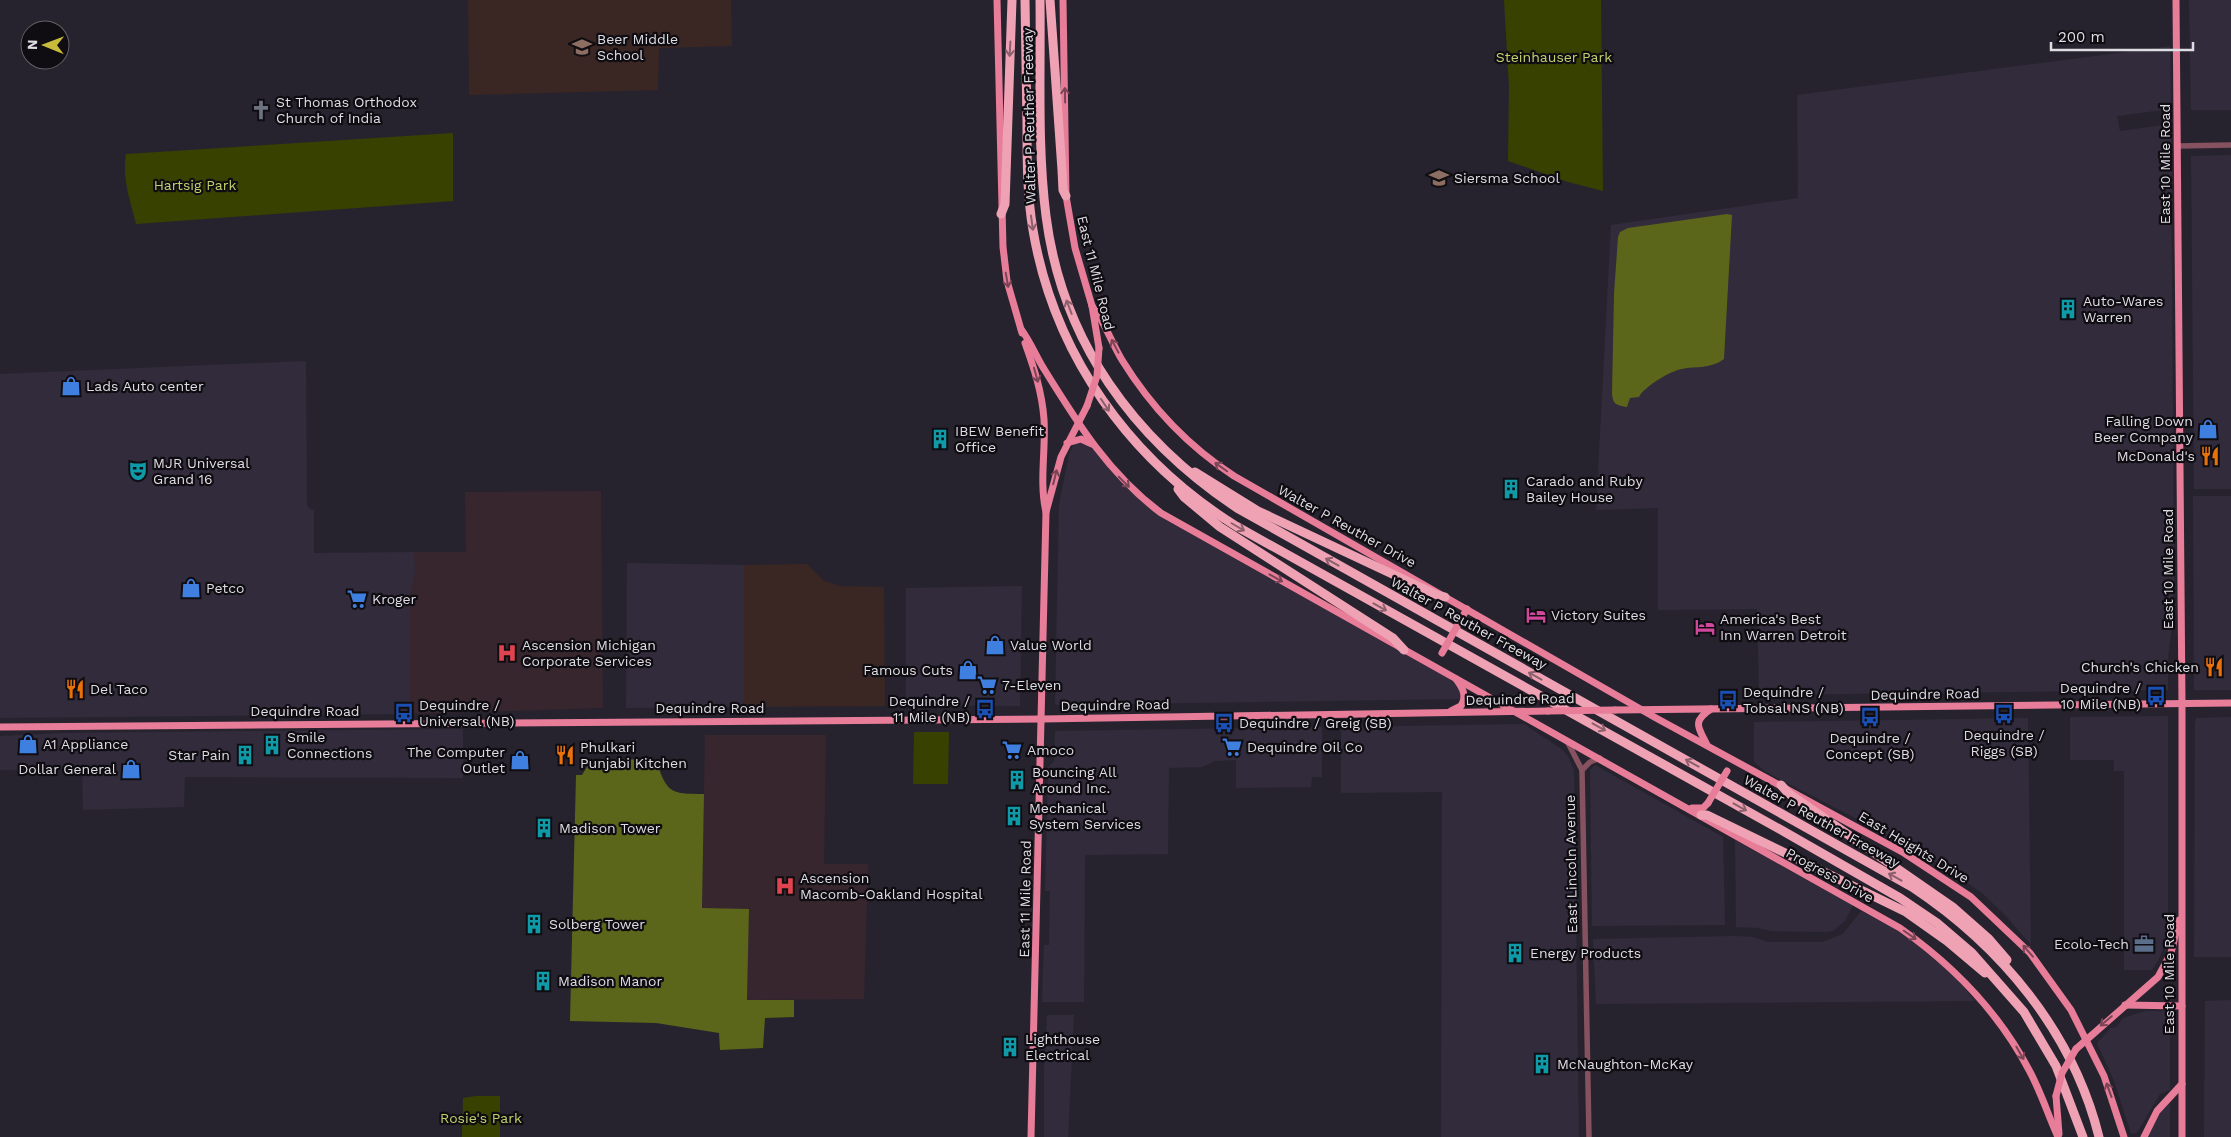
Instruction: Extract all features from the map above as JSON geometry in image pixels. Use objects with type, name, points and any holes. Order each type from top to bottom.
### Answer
[{"type":"highway","points":[[1001,214],[1005,204],[1012,0]]},
{"type":"highway","name":"Walter P Reuther Freeway","points":[[1025,0],[1028,186],[1033,230],[1044,280],[1061,327],[1083,371],[1116,421],[1170,478],[1210,510],[1900,898],[1953,936],[2000,982],[2024,1012],[2056,1066],[2083,1137]]},
{"type":"highway","name":"Walter P Reuther Freeway","points":[[1040,0],[1042,184],[1054,262],[1072,313],[1096,364],[1121,402],[1159,446],[1208,489],[1254,518],[1912,887],[1954,916],[1980,938],[2023,985],[2050,1024],[2072,1064],[2099,1137]]},
{"type":"highway","points":[[1050,0],[1063,190],[1066,196]]},
{"type":"highway","points":[[1159,446],[1215,485],[1258,511],[1436,595],[1445,597]]},
{"type":"highway","points":[[1170,478],[1184,497],[1220,527],[1392,638],[1404,650]]},
{"type":"highway","points":[[1780,785],[1967,918],[2004,954],[2023,985]]},
{"type":"highway","points":[[1701,815],[1707,815],[1735,831],[1853,885],[1906,912],[1947,941],[1989,976],[2000,982]]},
{"type":"main road","name":"East 11 Mile Road","points":[[997,0],[1001,214],[1007,281],[1036,374],[1042,401],[1044,433],[1043,498],[1046,512]]},
{"type":"main road","name":"East 11 Mile Road","points":[[1031,1137],[1046,512],[1055,473],[1067,443],[1087,406],[1097,376],[1100,348],[1092,306],[1075,248],[1066,196],[1064,0]]},
{"type":"main road","name":"East 10 Mile Road","points":[[2176,0],[2182,703],[2182,1137]]},
{"type":"main road","name":"Walter P Reuther Drive","points":[[1092,306],[1120,357],[1148,398],[1172,425],[1205,455],[1253,488],[1643,710]]},
{"type":"main road","points":[[1021,329],[1093,445],[1125,484],[1162,513],[1516,711]]},
{"type":"main road","points":[[1068,406],[1080,408],[1087,406]]},
{"type":"main road","points":[[1067,443],[1081,439],[1093,445]]},
{"type":"main road","points":[[1435,665],[1467,609]]},
{"type":"main road","points":[[1446,712],[1459,708],[1464,701],[1463,690],[1455,677]]},
{"type":"main road","name":"Dequindre Road","points":[[0,727],[1042,718],[2231,703]]},
{"type":"main road","points":[[1708,747],[1699,730],[1698,722],[1703,714],[1711,709]]},
{"type":"main road","name":"East Heights Drive","points":[[1643,710],[1904,852],[1971,897],[2008,931],[2039,964],[2072,1010],[2087,1038],[2109,1089],[2124,1137]]},
{"type":"main road","name":"Progress Drive","points":[[1516,711],[1899,927],[1946,964],[1982,1000],[2014,1044],[2035,1082],[2059,1137]]},
{"type":"main road","points":[[1687,807],[1700,808],[1708,803],[1733,759]]},
{"type":"main road","points":[[2059,1137],[2056,1096],[2062,1073],[2076,1049],[2125,1005],[2149,987],[2165,967],[2174,945],[2181,907]]},
{"type":"main road","points":[[2125,1005],[2182,1006]]},
{"type":"main road","points":[[2144,1137],[2157,1110],[2182,1084]]},
{"type":"street","points":[[2177,146],[2231,146]]},
{"type":"street","name":"East Lincoln Avenue","points":[[1566,740],[1582,770],[1588,1137]]},
{"type":"street","points":[[1582,770],[1590,762],[1600,758]]},
{"type":"shaded area","name":"Beer Middle School","points":[[468,0],[731,0],[732,46],[659,48],[658,90],[469,95]]},
{"type":"shaded area","points":[[2189,0],[2231,0],[2231,110],[2191,110]]},
{"type":"shaded area","points":[[2170,46],[2171,109],[2117,116],[2120,131],[2171,124],[2174,585],[2168,657],[2168,690],[1759,695],[1757,609],[1658,610],[1658,508],[1596,510],[1611,225],[1798,198],[1797,95]]},
{"type":"shaded area","points":[[2231,155],[2231,489],[2194,489],[2191,156]]},
{"type":"shaded area","points":[[306,361],[307,505],[310,509],[314,510],[314,553],[414,552],[415,572],[410,597],[410,714],[0,718],[0,374]]},
{"type":"shaded area","points":[[1081,442],[1090,446],[1125,487],[1166,520],[1448,678],[1459,687],[1461,699],[1055,705],[1059,504],[1069,455],[1074,443]]},
{"type":"shaded area","name":"Ascension Michigan Corporate Services","points":[[601,491],[603,708],[410,714],[410,597],[415,572],[414,552],[466,552],[465,492]]},
{"type":"shaded area","points":[[2193,496],[2231,496],[2231,690],[2194,690]]},
{"type":"shaded area","points":[[627,563],[744,565],[744,707],[626,708]]},
{"type":"shaded area","points":[[807,564],[824,581],[840,586],[884,587],[885,706],[744,707],[744,565]]},
{"type":"shaded area","points":[[1022,586],[1020,706],[906,705],[906,588]]},
{"type":"shaded area","points":[[2168,716],[2168,937],[2152,970],[2124,970],[2124,771],[2114,771],[2114,760],[2070,760],[2070,717]]},
{"type":"shaded area","points":[[2231,717],[2231,957],[2194,957],[2195,724],[2196,718]]},
{"type":"shaded area","points":[[2028,718],[2031,945],[2006,916],[1982,893],[1952,872],[1911,847],[1766,772],[1754,762],[1754,722]]},
{"type":"shaded area","points":[[1524,724],[1563,750],[1574,770],[1579,1137],[1441,1137],[1442,792],[1341,793],[1341,727]]},
{"type":"shaded area","points":[[1322,727],[1322,777],[1312,777],[1311,787],[1236,788],[1236,760],[1215,761],[1202,767],[1169,768],[1168,854],[1085,855],[1084,1002],[1042,1002],[1044,945],[1049,945],[1050,891],[1045,891],[1048,768],[1054,761],[1055,731]]},
{"type":"shaded area","points":[[463,729],[463,778],[185,777],[184,807],[83,810],[82,769],[0,770],[0,736],[63,733]]},
{"type":"shaded area","name":"Ascension Macomb-Oakland Hospital","points":[[705,735],[826,735],[824,864],[868,864],[864,999],[747,1000],[749,909],[702,909]]},
{"type":"shaded area","points":[[1595,765],[1723,837],[1725,925],[1592,926],[1590,770]]},
{"type":"shaded area","points":[[1735,840],[1853,905],[1845,921],[1833,931],[1826,932],[1771,931],[1759,928],[1736,927]]},
{"type":"shaded area","points":[[1861,911],[1890,926],[1915,943],[1952,973],[1975,1001],[1596,1004],[1593,939],[1736,936],[1753,937],[1768,942],[1822,942],[1843,934]]},
{"type":"shaded area","points":[[2231,1000],[2231,1137],[2204,1137],[2205,1001]]},
{"type":"shaded area","points":[[2144,1011],[2170,1011],[2170,1090],[2160,1094],[2137,1133],[2131,1134],[2114,1081],[2097,1043],[2111,1028],[2117,1027],[2123,1018]]},
{"type":"shaded area","points":[[1047,1015],[1074,1015],[1068,1137],[1044,1137],[1044,1075]]},
{"type":"shaded area","points":[[2170,1101],[2170,1137],[2147,1137],[2162,1110]]},
{"type":"green space","name":"Steinhauser Park","points":[[1504,0],[1601,0],[1603,191],[1568,182],[1508,161],[1509,87]]},
{"type":"green space","name":"Hartsig Park","points":[[453,133],[453,201],[136,224],[126,181],[126,154]]},
{"type":"green space","points":[[1727,214],[1732,215],[1724,359],[1709,366],[1682,369],[1671,373],[1652,384],[1639,397],[1630,398],[1627,407],[1617,405],[1613,400],[1612,393],[1614,294],[1618,237],[1620,232],[1628,228]]},
{"type":"green space","points":[[914,732],[949,732],[948,784],[913,784]]},
{"type":"green space","points":[[655,759],[666,785],[670,789],[676,792],[704,794],[702,908],[749,909],[747,1000],[794,1000],[794,1017],[765,1018],[763,1048],[720,1050],[719,1033],[656,1023],[570,1021],[576,775],[582,775],[591,760]]},
{"type":"green space","name":"Rosie's Park","points":[[500,1096],[500,1137],[462,1137],[463,1098]]},
{"type":"place","name":"Beer Middle School","points":[[582,47]]},
{"type":"place","name":"St Thomas Orthodox Church of India","points":[[261,110]]},
{"type":"place","name":"Siersma School","points":[[1439,178]]},
{"type":"place","name":"Auto-Wares Warren","points":[[2068,309]]},
{"type":"place","name":"Lads Auto center","points":[[71,386]]},
{"type":"place","name":"Falling Down Beer Company","points":[[2208,429]]},
{"type":"place","name":"IBEW Benefit Office","points":[[940,439]]},
{"type":"place","name":"McDonald's","points":[[2210,456]]},
{"type":"place","name":"MJR Universal Grand 16","points":[[138,471]]},
{"type":"place","name":"Carado and Ruby Bailey House","points":[[1511,489]]},
{"type":"place","name":"Petco","points":[[191,588]]},
{"type":"place","name":"Kroger","points":[[357,599]]},
{"type":"place","name":"Victory Suites","points":[[1536,615]]},
{"type":"place","name":"America's Best Inn Warren Detroit","points":[[1705,627]]},
{"type":"place","name":"Value World","points":[[995,645]]},
{"type":"place","name":"Ascension Michigan Corporate Services","points":[[507,653]]},
{"type":"place","name":"Church's Chicken","points":[[2214,667]]},
{"type":"place","name":"Famous Cuts","points":[[968,670]]},
{"type":"place","name":"7-Eleven","points":[[987,685]]},
{"type":"place","name":"Del Taco","points":[[75,689]]},
{"type":"place","name":"Dequindre / 10 Mile (NB)","points":[[2156,696]]},
{"type":"place","name":"Dequindre / Tobsal NS (NB)","points":[[1728,700]]},
{"type":"place","name":"Dequindre / 11 Mile (NB)","points":[[985,709]]},
{"type":"place","name":"Dequindre / Universal (NB)","points":[[404,713]]},
{"type":"place","name":"Dequindre / Riggs (SB)","points":[[2004,714]]},
{"type":"place","name":"Dequindre / Concept (SB)","points":[[1870,717]]},
{"type":"place","name":"Dequindre / Greig (SB)","points":[[1224,723]]},
{"type":"place","name":"A1 Appliance","points":[[28,744]]},
{"type":"place","name":"Smile Connections","points":[[272,745]]},
{"type":"place","name":"Dequindre Oil Co","points":[[1232,747]]},
{"type":"place","name":"Amoco","points":[[1012,750]]},
{"type":"place","name":"Star Pain","points":[[245,755]]},
{"type":"place","name":"Phulkari Punjabi Kitchen","points":[[565,755]]},
{"type":"place","name":"The Computer Outlet","points":[[520,760]]},
{"type":"place","name":"Dollar General","points":[[131,769]]},
{"type":"place","name":"Bouncing All Around Inc.","points":[[1017,780]]},
{"type":"place","name":"Mechanical System Services","points":[[1014,816]]},
{"type":"place","name":"Madison Tower","points":[[544,828]]},
{"type":"place","name":"Ascension Macomb-Oakland Hospital","points":[[785,886]]},
{"type":"place","name":"Solberg Tower","points":[[534,924]]},
{"type":"place","name":"Ecolo-Tech","points":[[2144,944]]},
{"type":"place","name":"Energy Products","points":[[1515,953]]},
{"type":"place","name":"Madison Manor","points":[[543,981]]},
{"type":"place","name":"Lighthouse Electrical","points":[[1010,1047]]},
{"type":"place","name":"McNaughton-McKay","points":[[1542,1064]]}]
